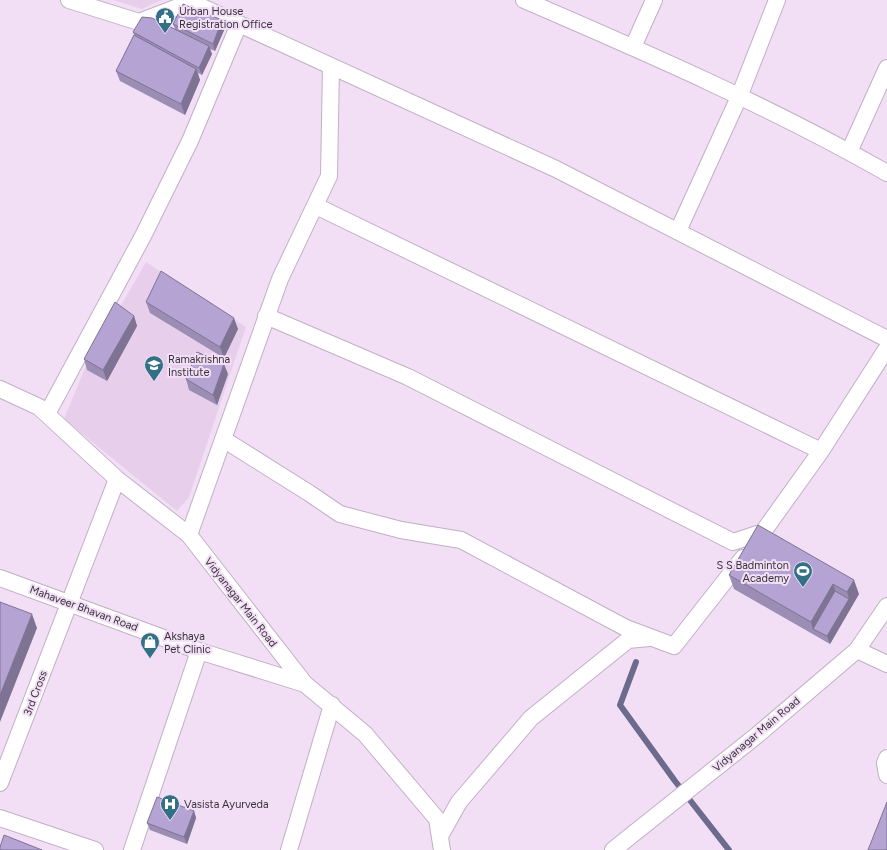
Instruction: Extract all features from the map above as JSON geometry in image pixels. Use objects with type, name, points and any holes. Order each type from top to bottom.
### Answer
[{"type":"street","points":[[69,0],[139,22],[193,1],[239,24],[556,169],[887,339]]},
{"type":"street","points":[[634,47],[654,0]]},
{"type":"street","points":[[678,231],[739,97],[777,0]]},
{"type":"street","points":[[527,1],[634,47],[739,97],[849,152],[887,173]]},
{"type":"street","points":[[47,414],[143,236],[187,148],[239,24]]},
{"type":"street","points":[[188,535],[280,279],[330,176],[331,66]]},
{"type":"street","points":[[849,152],[887,68]]},
{"type":"street","points":[[316,206],[821,452]]},
{"type":"street","points":[[266,316],[408,377],[733,542],[763,532]]},
{"type":"street","points":[[223,439],[340,514],[401,530],[461,540],[626,628],[674,646],[763,532],[821,452],[887,348]]},
{"type":"street","name":"Vidyanagar Main Road","points":[[0,389],[39,408],[47,414],[117,479],[188,535],[305,684],[365,734],[436,820],[441,843]]},
{"type":"street","name":"3rd Cross","points":[[0,783],[117,479]]},
{"type":"street","name":"Mahaveer Bhavan Road","points":[[0,578],[199,651],[305,684]]},
{"type":"street","name":"Vidyanagar Main Road","points":[[613,850],[756,736],[857,650],[887,606]]},
{"type":"street","points":[[441,843],[459,802],[531,718],[628,640],[652,638]]},
{"type":"street","points":[[857,650],[887,664]]},
{"type":"street","points":[[132,850],[199,651]]},
{"type":"street","points":[[289,850],[332,705]]},
{"type":"street","points":[[887,758],[885,763],[887,775]]},
{"type":"street","points":[[0,818],[95,850]]},
{"type":"shaded area","points":[[113,0],[162,0],[142,9]]},
{"type":"shaded area","name":"Ramakrishna Institute","points":[[146,262],[246,327],[189,497],[177,511],[64,419],[85,368]]},
{"type":"building","points":[[183,4],[222,20],[213,44],[173,24]]},
{"type":"building","points":[[142,17],[152,18],[209,46],[199,68],[133,32]]},
{"type":"building","points":[[134,35],[196,69],[181,104],[116,71]]},
{"type":"building","points":[[161,271],[234,318],[220,347],[146,302]]},
{"type":"building","points":[[115,302],[134,316],[103,370],[84,359]]},
{"type":"building","points":[[197,352],[224,364],[213,395],[186,379]]},
{"type":"building","points":[[758,525],[854,580],[847,592],[833,584],[811,622],[729,575]]},
{"type":"building","points":[[835,591],[849,599],[827,636],[813,629]]},
{"type":"building","points":[[0,602],[32,614],[0,695]]},
{"type":"building","points":[[157,797],[194,811],[184,837],[147,823]]},
{"type":"building","points":[[887,802],[887,850],[868,850]]},
{"type":"building","points":[[4,835],[42,850],[0,850]]},
{"type":"waterway","points":[[636,662],[620,705],[675,781],[729,850]]},
{"type":"place","name":"Urban House Registration Office","points":[[165,34]]},
{"type":"place","name":"Ramakrishna Institute","points":[[154,382]]},
{"type":"place","name":"S S Badminton Academy","points":[[803,588]]},
{"type":"place","name":"Akshaya Pet Clinic","points":[[150,659]]},
{"type":"place","name":"Vasista Ayurveda","points":[[170,821]]}]
